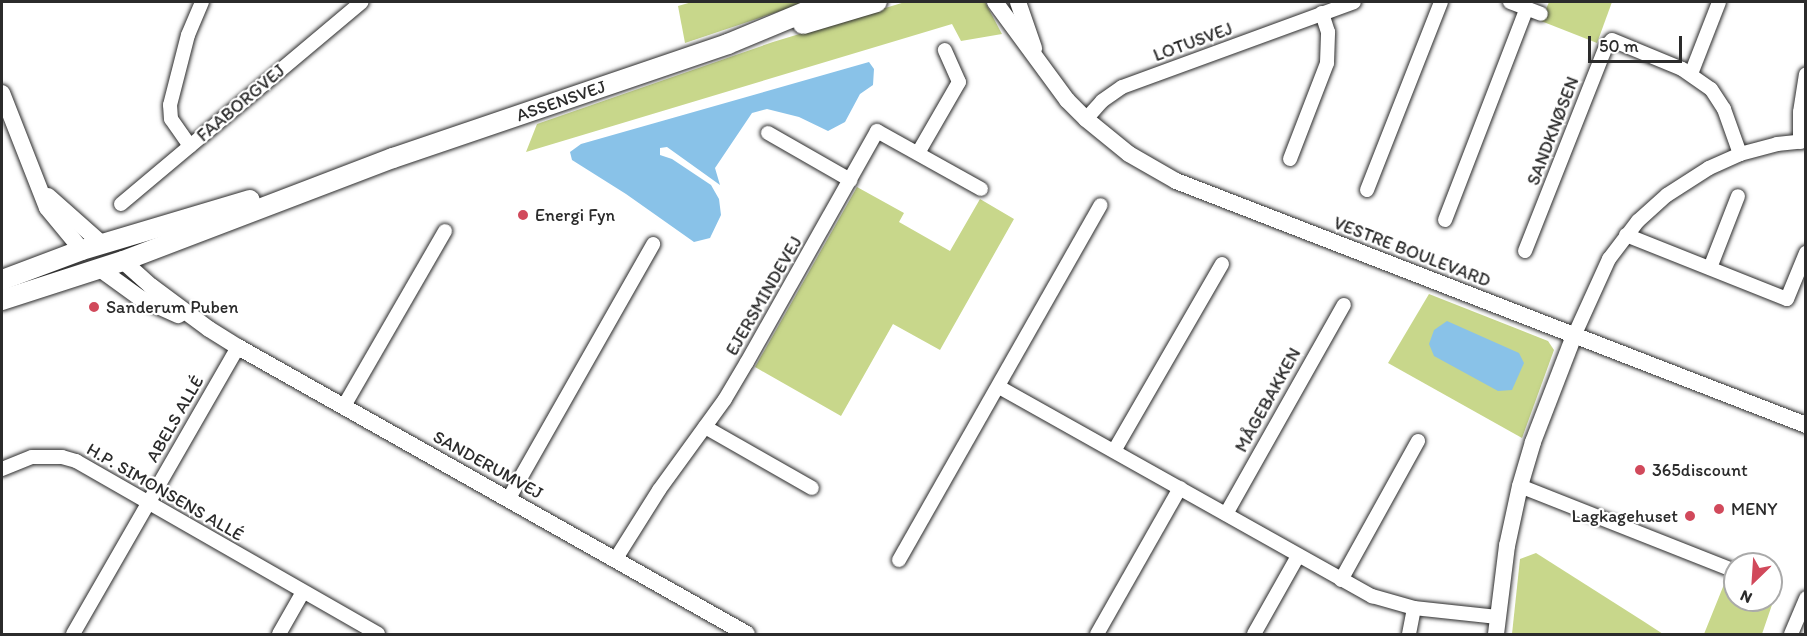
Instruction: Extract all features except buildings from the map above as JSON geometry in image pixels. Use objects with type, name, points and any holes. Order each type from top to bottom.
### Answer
[{"type":"main road","name":"ASSENSVEJ","points":[[728,44],[829,2]]},
{"type":"main road","points":[[817,20],[857,2]]},
{"type":"main road","name":"ASSENSVEJ","points":[[100,269],[393,158],[728,44],[878,2]]},
{"type":"main road","name":"ASSENSVEJ","points":[[82,250],[364,163],[393,158]]},
{"type":"main road","points":[[102,244],[123,261]]},
{"type":"main road","points":[[2,280],[82,250],[100,269],[2,300]]},
{"type":"street","points":[[190,146],[171,118],[170,105],[188,35],[202,2]]},
{"type":"street","name":"FAABORGVEJ","points":[[121,204],[362,2]]},
{"type":"street","name":"VESTRE BOULEVARD","points":[[995,2],[1039,63],[1086,119],[1129,154],[1176,181],[1806,425]]},
{"type":"street","name":"VESTRE BOULEVARD","points":[[1018,2],[1039,63]]},
{"type":"street","name":"LOTUSVEJ","points":[[1086,119],[1102,101],[1122,87],[1354,2]]},
{"type":"street","points":[[1367,190],[1441,2]]},
{"type":"street","points":[[1510,2],[1541,14]]},
{"type":"street","points":[[1691,74],[1719,2]]},
{"type":"street","points":[[1445,220],[1527,8]]},
{"type":"street","points":[[1290,159],[1327,63],[1328,32],[1322,13]]},
{"type":"street","name":"SANDKNØSEN","points":[[1525,251],[1606,46],[1612,40],[1691,74],[1711,89],[1724,110],[1740,154]]},
{"type":"street","points":[[918,153],[959,82],[945,50]]},
{"type":"street","points":[[1496,634],[1520,486],[1533,442],[1597,281],[1626,235],[1678,186],[1740,154],[1777,144],[1803,141],[1800,112],[1806,74]]},
{"type":"street","points":[[2,93],[47,208],[82,250]]},
{"type":"street","name":"EJERSMINDEVEJ","points":[[615,560],[659,490],[705,427],[747,363],[877,131],[981,189]]},
{"type":"street","points":[[768,133],[850,180]]},
{"type":"street","points":[[35,182],[58,206],[102,244]]},
{"type":"street","points":[[1710,268],[1738,196]]},
{"type":"street","points":[[900,560],[1101,205]]},
{"type":"street","points":[[344,406],[445,231]]},
{"type":"street","points":[[1626,235],[1787,299],[1806,253]]},
{"type":"street","points":[[509,498],[653,244]]},
{"type":"street","name":"SANDERUMVEJ","points":[[123,261],[151,286],[209,329],[238,347],[747,634]]},
{"type":"street","points":[[1114,451],[1222,264]]},
{"type":"street","name":"SANDERUMVEJ","points":[[100,269],[141,298],[209,329]]},
{"type":"street","name":"MÅGEBAKKEN","points":[[1226,514],[1344,305]]},
{"type":"street","name":"ABELS ALLÉ","points":[[73,634],[238,347]]},
{"type":"street","points":[[999,387],[1372,596],[1414,608],[1498,617]]},
{"type":"street","points":[[705,427],[812,488]]},
{"type":"street","points":[[1341,580],[1418,441]]},
{"type":"street","name":"H.P. SIMONSENS ALLÉ","points":[[2,469],[32,457],[62,457],[89,467],[378,634]]},
{"type":"street","points":[[1520,486],[1723,566]]},
{"type":"street","points":[[1097,634],[1180,488]]},
{"type":"street","points":[[1254,634],[1298,556]]},
{"type":"street","points":[[279,634],[303,592]]},
{"type":"street","points":[[1791,634],[1806,598]]},
{"type":"street","points":[[1408,634],[1414,608]]},
{"type":"green space","points":[[692,2],[807,2],[685,43],[678,6]]},
{"type":"green space","points":[[905,2],[985,2],[1002,34],[961,41],[952,24],[526,152],[537,124],[773,42]]},
{"type":"green space","points":[[1549,2],[1612,2],[1597,43],[1541,21]]},
{"type":"green space","points":[[857,187],[904,213],[899,222],[950,251],[980,199],[1014,219],[940,350],[893,324],[841,416],[755,367]]},
{"type":"green space","points":[[1429,294],[1548,341],[1554,350],[1522,438],[1388,363]]},
{"type":"green space","points":[[1536,553],[1663,634],[1512,634],[1520,559]]},
{"type":"green space","points":[[1723,587],[1723,612],[1770,612],[1762,634],[1704,634]]},
{"type":"water","points":[[869,62],[874,69],[873,85],[860,94],[845,122],[828,131],[799,117],[767,109],[752,113],[715,168],[720,185],[667,147],[660,148],[660,155],[672,159],[711,185],[719,199],[721,215],[710,238],[694,242],[626,194],[572,160],[570,152],[581,144]]},
{"type":"water","points":[[1447,321],[1519,353],[1524,363],[1512,390],[1498,391],[1434,356],[1429,344],[1434,330]]},
{"type":"place","name":"Energi Fyn","points":[[523,215]]},
{"type":"place","name":"Sanderum Puben","points":[[94,307]]},
{"type":"place","name":"365discount","points":[[1640,470]]},
{"type":"place","name":"MENY","points":[[1719,509]]},
{"type":"place","name":"Lagkagehuset","points":[[1690,516]]}]
